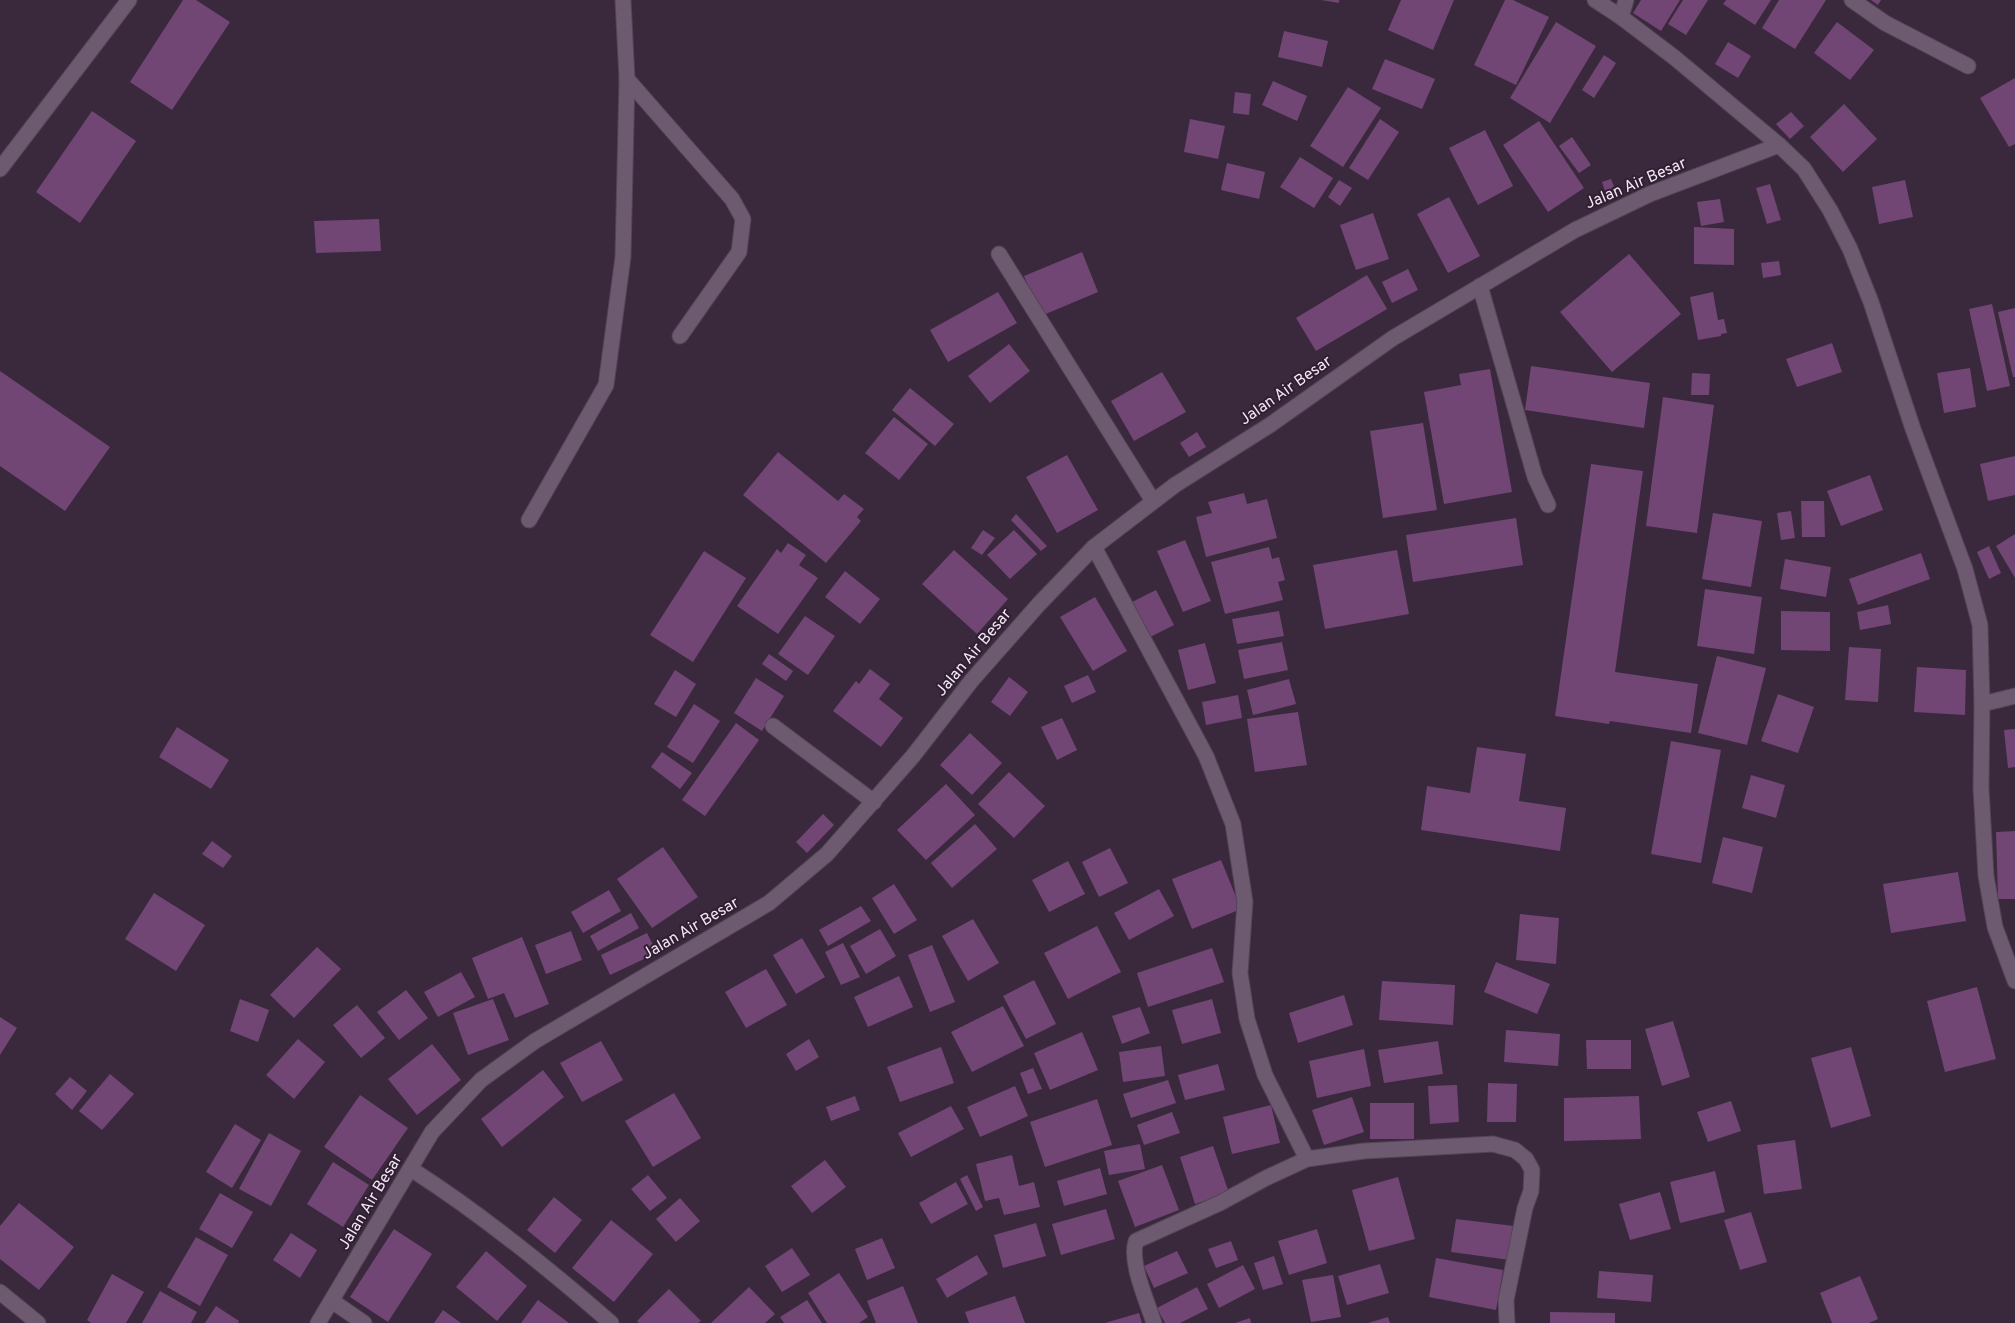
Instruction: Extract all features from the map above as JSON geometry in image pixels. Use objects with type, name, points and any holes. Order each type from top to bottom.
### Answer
[{"type":"street","points":[[0,169],[130,0]]},
{"type":"street","points":[[529,520],[606,385],[622,257],[627,79],[623,0]]},
{"type":"street","points":[[1595,0],[1621,16],[1675,58],[1779,145],[1804,169],[1830,210],[1850,249],[1872,302],[1913,430],[1965,569],[1980,625],[1982,704],[1981,788],[1986,876],[1995,927],[2015,981]]},
{"type":"street","points":[[1621,16],[1626,0]]},
{"type":"street","points":[[1852,0],[1885,23],[1968,66]]},
{"type":"street","points":[[627,79],[732,199],[743,219],[738,252],[680,336]]},
{"type":"street","name":"Jalan Air Besar","points":[[318,1323],[432,1132],[481,1080],[535,1041],[769,903],[827,854],[913,756],[972,680],[1039,604],[1094,547],[1153,501],[1270,424],[1393,338],[1575,230],[1650,194],[1779,145]]},
{"type":"street","points":[[999,254],[1153,501]]},
{"type":"street","points":[[1480,286],[1535,477],[1548,505]]},
{"type":"street","points":[[1094,547],[1206,756],[1233,824],[1245,902],[1240,973],[1247,1019],[1265,1075],[1307,1159]]},
{"type":"street","points":[[1982,704],[2015,696]]},
{"type":"street","points":[[774,726],[874,802]]},
{"type":"street","points":[[1154,1323],[1136,1268],[1133,1250],[1136,1241],[1220,1203],[1266,1178],[1307,1159],[1364,1151],[1494,1144],[1514,1150],[1526,1159],[1532,1170],[1531,1191],[1525,1208],[1506,1300],[1507,1323]]},
{"type":"street","points":[[411,1169],[460,1200],[558,1277],[611,1323]]},
{"type":"street","points":[[0,1292],[38,1323]]},
{"type":"street","points":[[332,1301],[364,1323]]},
{"type":"building","points":[[183,0],[196,0],[230,22],[172,110],[130,82]]},
{"type":"building","points":[[1321,0],[1339,0],[1339,3]]},
{"type":"building","points":[[1401,0],[1454,0],[1433,50],[1388,30]]},
{"type":"building","points":[[1505,0],[1513,0],[1549,17],[1516,85],[1474,65]]},
{"type":"building","points":[[1641,0],[1680,0],[1661,31],[1633,13]]},
{"type":"building","points":[[1683,0],[1708,0],[1686,35],[1668,24]]},
{"type":"building","points":[[1726,0],[1771,0],[1755,25],[1723,4]]},
{"type":"building","points":[[1779,0],[1826,0],[1795,49],[1762,28]]},
{"type":"building","points":[[1871,0],[1881,0],[1878,5]]},
{"type":"building","points":[[1556,22],[1596,46],[1550,123],[1510,98]]},
{"type":"building","points":[[1837,22],[1874,50],[1850,80],[1814,53]]},
{"type":"building","points":[[1284,31],[1328,41],[1322,67],[1278,57]]},
{"type":"building","points":[[1728,42],[1751,56],[1738,78],[1715,64]]},
{"type":"building","points":[[1604,55],[1616,63],[1594,98],[1582,90]]},
{"type":"building","points":[[1385,59],[1435,79],[1422,109],[1372,89]]},
{"type":"building","points":[[2015,78],[2015,144],[2009,147],[1980,98]]},
{"type":"building","points":[[1273,81],[1307,96],[1297,121],[1262,105]]},
{"type":"building","points":[[1348,87],[1381,108],[1343,167],[1310,146]]},
{"type":"building","points":[[1235,92],[1251,94],[1249,115],[1233,113]]},
{"type":"building","points":[[1844,104],[1877,139],[1843,172],[1810,137]]},
{"type":"building","points":[[92,111],[136,141],[80,223],[36,192]]},
{"type":"building","points":[[1791,112],[1804,126],[1790,139],[1776,124]]},
{"type":"building","points":[[1190,119],[1225,126],[1218,159],[1184,152]]},
{"type":"building","points":[[1380,119],[1399,132],[1368,180],[1349,168]]},
{"type":"building","points":[[1539,121],[1584,188],[1548,212],[1503,145]]},
{"type":"building","points":[[1485,130],[1513,186],[1478,205],[1449,148]]},
{"type":"building","points":[[1572,137],[1591,165],[1579,173],[1559,146]]},
{"type":"building","points":[[1300,157],[1333,178],[1314,208],[1280,187]]},
{"type":"building","points":[[1227,163],[1265,172],[1259,199],[1221,190]]},
{"type":"building","points":[[1611,179],[1617,194],[1607,197],[1602,182]]},
{"type":"building","points":[[1339,180],[1352,188],[1340,206],[1328,197]]},
{"type":"building","points":[[1905,180],[1913,217],[1879,224],[1872,187]]},
{"type":"building","points":[[1770,184],[1781,220],[1767,224],[1756,188]]},
{"type":"building","points":[[1449,197],[1480,256],[1448,273],[1417,214]]},
{"type":"building","points":[[1720,199],[1724,222],[1701,226],[1697,202]]},
{"type":"building","points":[[1373,213],[1389,259],[1356,270],[1340,225]]},
{"type":"building","points":[[379,219],[381,251],[316,253],[314,221]]},
{"type":"building","points":[[1694,227],[1734,229],[1734,265],[1694,264]]},
{"type":"building","points":[[1082,252],[1098,292],[1041,316],[1024,276]]},
{"type":"building","points":[[1629,254],[1681,314],[1612,372],[1560,312]]},
{"type":"building","points":[[1779,261],[1781,275],[1763,278],[1761,263]]},
{"type":"building","points":[[1408,269],[1418,290],[1392,303],[1382,282]]},
{"type":"building","points":[[1367,275],[1387,309],[1316,351],[1296,318]]},
{"type":"building","points":[[998,292],[1017,323],[948,362],[930,330]]},
{"type":"building","points":[[1713,292],[1718,320],[1724,319],[1727,333],[1721,334],[1721,336],[1698,340],[1690,297]]},
{"type":"building","points":[[1992,304],[2010,386],[1987,391],[1969,309]]},
{"type":"building","points":[[2015,308],[2015,377],[2013,377],[1998,312]]},
{"type":"building","points":[[1832,343],[1842,372],[1797,387],[1786,359]]},
{"type":"building","points":[[1009,344],[1030,371],[990,403],[968,376]]},
{"type":"building","points":[[1531,366],[1650,383],[1644,428],[1525,410]]},
{"type":"building","points":[[1970,368],[1976,407],[1944,413],[1937,373]]},
{"type":"building","points":[[1490,369],[1512,492],[1444,504],[1424,392],[1461,385],[1459,374]]},
{"type":"building","points":[[0,371],[110,447],[65,511],[0,466]]},
{"type":"building","points":[[1162,372],[1186,412],[1134,441],[1111,401]]},
{"type":"building","points":[[1692,373],[1710,374],[1709,395],[1691,395]]},
{"type":"building","points":[[910,388],[954,424],[935,446],[892,410]]},
{"type":"building","points":[[1663,397],[1714,405],[1697,533],[1646,526]]},
{"type":"building","points":[[894,417],[928,444],[899,480],[865,453]]},
{"type":"building","points":[[1423,423],[1437,510],[1383,518],[1370,431]]},
{"type":"building","points":[[1197,432],[1206,447],[1189,457],[1180,443]]},
{"type":"building","points":[[778,452],[838,501],[844,494],[864,509],[857,517],[861,521],[826,563],[743,495]]},
{"type":"building","points":[[1067,455],[1098,510],[1057,533],[1026,477]]},
{"type":"building","points":[[2015,456],[2015,495],[1988,501],[1980,464]]},
{"type":"building","points":[[1591,464],[1643,471],[1615,672],[1698,684],[1691,733],[1610,721],[1609,724],[1555,716]]},
{"type":"building","points":[[1870,475],[1883,510],[1841,526],[1827,491]]},
{"type":"building","points":[[1244,493],[1247,504],[1267,499],[1277,538],[1206,557],[1196,517],[1212,513],[1208,502]]},
{"type":"building","points":[[1801,501],[1824,501],[1825,537],[1802,537]]},
{"type":"building","points":[[1791,511],[1795,538],[1781,540],[1777,513]]},
{"type":"building","points":[[1713,513],[1762,521],[1751,587],[1702,579]]},
{"type":"building","points":[[1016,514],[1047,546],[1041,551],[1011,520]]},
{"type":"building","points":[[1516,518],[1523,565],[1413,582],[1406,535]]},
{"type":"building","points":[[983,530],[995,538],[982,555],[971,548]]},
{"type":"building","points":[[1014,530],[1037,554],[1010,579],[987,555]]},
{"type":"building","points":[[2015,534],[2015,578],[1996,546]]},
{"type":"building","points":[[1185,540],[1211,601],[1183,612],[1157,551]]},
{"type":"building","points":[[788,543],[806,555],[799,565],[818,578],[778,634],[737,606],[777,549],[781,553]]},
{"type":"building","points":[[1989,546],[2001,573],[1989,579],[1977,552]]},
{"type":"building","points":[[1269,547],[1272,559],[1279,557],[1285,580],[1278,582],[1283,600],[1225,614],[1211,562]]},
{"type":"building","points":[[954,550],[1008,599],[977,634],[922,584]]},
{"type":"building","points":[[1397,550],[1409,614],[1325,629],[1313,565]]},
{"type":"building","points":[[704,551],[746,578],[693,662],[650,635]]},
{"type":"building","points":[[1921,553],[1930,579],[1858,605],[1849,579]]},
{"type":"building","points":[[1785,559],[1831,567],[1826,597],[1780,589]]},
{"type":"building","points":[[845,571],[880,599],[860,624],[825,597]]},
{"type":"building","points":[[1705,589],[1762,597],[1754,654],[1697,646]]},
{"type":"building","points":[[1156,590],[1174,625],[1150,637],[1132,602]]},
{"type":"building","points":[[1095,597],[1127,651],[1093,671],[1060,617]]},
{"type":"building","points":[[1888,605],[1891,624],[1860,630],[1857,612]]},
{"type":"building","points":[[1279,611],[1284,636],[1237,644],[1232,619]]},
{"type":"building","points":[[1781,611],[1830,612],[1830,651],[1781,650]]},
{"type":"building","points":[[805,616],[835,636],[808,675],[778,654]]},
{"type":"building","points":[[1282,642],[1288,670],[1244,679],[1238,650]]},
{"type":"building","points":[[1205,643],[1216,683],[1188,690],[1178,650]]},
{"type":"building","points":[[1849,647],[1881,649],[1878,702],[1845,700]]},
{"type":"building","points":[[769,654],[793,671],[786,681],[762,664]]},
{"type":"building","points":[[1717,656],[1766,668],[1747,745],[1698,733]]},
{"type":"building","points":[[1917,667],[1966,670],[1965,715],[1914,712]]},
{"type":"building","points":[[870,669],[890,684],[879,699],[903,718],[881,747],[833,711],[856,681],[859,684]]},
{"type":"building","points":[[675,670],[696,684],[676,717],[654,704]]},
{"type":"building","points":[[1088,675],[1096,692],[1072,703],[1064,686]]},
{"type":"building","points":[[1009,677],[1028,692],[1010,716],[991,702]]},
{"type":"building","points":[[756,678],[784,696],[762,731],[734,713]]},
{"type":"building","points":[[1289,679],[1296,704],[1253,715],[1247,690]]},
{"type":"building","points":[[1778,694],[1814,707],[1798,753],[1761,741]]},
{"type":"building","points":[[1238,695],[1242,718],[1206,725],[1202,702]]},
{"type":"building","points":[[694,704],[720,721],[693,763],[667,747]]},
{"type":"building","points":[[1298,712],[1307,765],[1255,772],[1247,719]]},
{"type":"building","points":[[1062,718],[1077,750],[1057,760],[1041,727]]},
{"type":"building","points":[[736,723],[759,740],[705,816],[682,800]]},
{"type":"building","points":[[177,727],[229,760],[211,789],[159,757]]},
{"type":"building","points":[[2015,729],[2015,767],[2008,768],[2004,730]]},
{"type":"building","points":[[970,733],[1002,763],[972,795],[940,765]]},
{"type":"building","points":[[1671,741],[1721,750],[1701,863],[1651,854]]},
{"type":"building","points":[[1477,747],[1526,754],[1519,801],[1566,808],[1560,851],[1421,830],[1427,786],[1470,793]]},
{"type":"building","points":[[662,752],[692,773],[680,789],[651,767]]},
{"type":"building","points":[[1009,772],[1045,806],[1014,838],[978,804]]},
{"type":"building","points":[[1751,775],[1785,785],[1776,818],[1742,808]]},
{"type":"building","points":[[946,784],[975,815],[926,860],[897,830]]},
{"type":"building","points":[[823,814],[834,825],[807,853],[796,842]]},
{"type":"building","points":[[975,824],[997,849],[952,888],[931,863]]},
{"type":"building","points":[[2015,831],[2015,899],[1998,899],[1996,832]]},
{"type":"building","points":[[1723,837],[1763,847],[1752,893],[1712,883]]},
{"type":"building","points":[[212,841],[232,856],[223,868],[202,854]]},
{"type":"building","points":[[663,847],[698,897],[652,928],[617,879]]},
{"type":"building","points":[[1110,848],[1128,883],[1099,897],[1082,862]]},
{"type":"building","points":[[1221,860],[1241,909],[1192,929],[1172,879]]},
{"type":"building","points":[[1068,861],[1085,894],[1049,912],[1032,880]]},
{"type":"building","points":[[1958,872],[1966,921],[1891,933],[1883,884]]},
{"type":"building","points":[[894,884],[917,920],[894,934],[872,898]]},
{"type":"building","points":[[1159,889],[1174,916],[1129,940],[1114,913]]},
{"type":"building","points":[[609,890],[621,911],[583,933],[571,912]]},
{"type":"building","points":[[154,893],[205,925],[176,971],[125,939]]},
{"type":"building","points":[[861,906],[871,921],[828,946],[819,930]]},
{"type":"building","points":[[631,913],[639,928],[598,951],[590,936]]},
{"type":"building","points":[[1520,914],[1559,918],[1556,964],[1516,960]]},
{"type":"building","points":[[973,919],[999,963],[968,981],[942,936]]},
{"type":"building","points":[[1097,926],[1121,972],[1068,999],[1044,953]]},
{"type":"building","points":[[880,929],[896,956],[866,974],[850,946]]},
{"type":"building","points":[[571,931],[582,960],[546,974],[535,945]]},
{"type":"building","points":[[647,933],[657,953],[610,975],[601,955]]},
{"type":"building","points":[[522,937],[549,1004],[515,1018],[504,993],[488,999],[472,958]]},
{"type":"building","points":[[802,938],[825,977],[796,994],[773,955]]},
{"type":"building","points":[[843,943],[860,977],[841,985],[825,952]]},
{"type":"building","points":[[932,945],[955,1002],[930,1012],[908,955]]},
{"type":"building","points":[[317,947],[341,969],[294,1018],[270,995]]},
{"type":"building","points":[[1212,948],[1224,982],[1148,1007],[1137,973]]},
{"type":"building","points":[[1496,962],[1550,984],[1537,1014],[1484,992]]},
{"type":"building","points":[[766,969],[787,1005],[746,1028],[725,992]]},
{"type":"building","points":[[461,972],[475,997],[438,1017],[424,992]]},
{"type":"building","points":[[899,976],[913,1007],[868,1027],[854,997]]},
{"type":"building","points":[[1034,980],[1056,1024],[1026,1039],[1003,996]]},
{"type":"building","points":[[1382,981],[1455,985],[1453,1025],[1379,1020]]},
{"type":"building","points":[[1977,987],[1996,1059],[1945,1072],[1927,1001]]},
{"type":"building","points":[[406,990],[428,1018],[399,1040],[377,1012]]},
{"type":"building","points":[[1344,995],[1353,1025],[1298,1043],[1289,1013]]},
{"type":"building","points":[[240,999],[269,1010],[258,1042],[230,1031]]},
{"type":"building","points":[[493,999],[509,1040],[468,1055],[453,1013]]},
{"type":"building","points":[[1212,999],[1221,1033],[1182,1044],[1172,1010]]},
{"type":"building","points":[[357,1005],[385,1038],[361,1058],[333,1025]]},
{"type":"building","points":[[1003,1006],[1024,1046],[972,1072],[951,1032]]},
{"type":"building","points":[[1140,1007],[1150,1033],[1122,1044],[1112,1016]]},
{"type":"building","points":[[0,1017],[17,1028],[0,1055]]},
{"type":"building","points":[[1673,1021],[1690,1077],[1662,1086],[1645,1029]]},
{"type":"building","points":[[1506,1030],[1560,1034],[1558,1066],[1504,1062]]},
{"type":"building","points":[[1082,1032],[1098,1070],[1050,1090],[1034,1053]]},
{"type":"building","points":[[298,1039],[325,1062],[294,1099],[266,1075]]},
{"type":"building","points":[[809,1039],[819,1057],[796,1071],[786,1054]]},
{"type":"building","points":[[1586,1040],[1631,1040],[1631,1069],[1587,1069]]},
{"type":"building","points":[[601,1041],[623,1080],[582,1102],[560,1063]]},
{"type":"building","points":[[1438,1041],[1443,1074],[1384,1083],[1378,1050]]},
{"type":"building","points":[[432,1044],[461,1080],[417,1115],[388,1079]]},
{"type":"building","points":[[1161,1046],[1165,1076],[1123,1082],[1119,1052]]},
{"type":"building","points":[[941,1047],[954,1083],[900,1102],[887,1067]]},
{"type":"building","points":[[1851,1047],[1871,1116],[1831,1128],[1811,1058]]},
{"type":"building","points":[[1364,1049],[1371,1086],[1317,1098],[1309,1061]]},
{"type":"building","points":[[1218,1064],[1225,1090],[1185,1100],[1178,1075]]},
{"type":"building","points":[[1033,1068],[1042,1089],[1028,1094],[1020,1073]]},
{"type":"building","points":[[543,1070],[564,1097],[502,1147],[481,1119]]},
{"type":"building","points":[[110,1074],[134,1094],[102,1130],[79,1111]]},
{"type":"building","points":[[70,1077],[87,1091],[72,1110],[55,1094]]},
{"type":"building","points":[[1168,1080],[1176,1103],[1131,1118],[1123,1094]]},
{"type":"building","points":[[1488,1083],[1517,1084],[1516,1122],[1487,1122]]},
{"type":"building","points":[[1457,1085],[1459,1122],[1430,1124],[1428,1086]]},
{"type":"building","points":[[1015,1086],[1028,1116],[980,1137],[967,1107]]},
{"type":"building","points":[[674,1093],[701,1138],[653,1167],[625,1121]]},
{"type":"building","points":[[360,1095],[408,1128],[372,1180],[324,1147]]},
{"type":"building","points":[[855,1096],[860,1110],[831,1121],[826,1107]]},
{"type":"building","points":[[1639,1096],[1641,1139],[1564,1141],[1564,1098]]},
{"type":"building","points":[[1352,1097],[1364,1132],[1324,1145],[1312,1110]]},
{"type":"building","points":[[1097,1099],[1112,1145],[1045,1167],[1030,1122]]},
{"type":"building","points":[[1731,1101],[1741,1131],[1708,1142],[1697,1112]]},
{"type":"building","points":[[1370,1103],[1414,1103],[1414,1139],[1370,1139]]},
{"type":"building","points":[[1271,1105],[1280,1143],[1232,1154],[1223,1117]]},
{"type":"building","points":[[951,1106],[964,1129],[911,1157],[898,1133]]},
{"type":"building","points":[[1172,1112],[1180,1133],[1144,1145],[1137,1125]]},
{"type":"building","points":[[235,1124],[261,1140],[232,1188],[206,1172]]},
{"type":"building","points":[[269,1133],[301,1151],[271,1206],[239,1189]]},
{"type":"building","points":[[1795,1140],[1802,1189],[1764,1194],[1757,1145]]},
{"type":"building","points":[[1140,1144],[1145,1169],[1109,1175],[1104,1151]]},
{"type":"building","points":[[1213,1146],[1229,1193],[1195,1204],[1180,1157]]},
{"type":"building","points":[[1012,1155],[1019,1186],[1034,1182],[1040,1207],[1004,1215],[999,1198],[985,1201],[976,1164]]},
{"type":"building","points":[[825,1160],[846,1187],[812,1213],[791,1186]]},
{"type":"building","points":[[333,1162],[369,1185],[343,1227],[307,1204]]},
{"type":"building","points":[[1162,1165],[1179,1210],[1135,1227],[1118,1181]]},
{"type":"building","points":[[1100,1168],[1107,1194],[1064,1206],[1057,1181]]},
{"type":"building","points":[[1715,1171],[1725,1212],[1680,1223],[1670,1182]]},
{"type":"building","points":[[648,1175],[667,1198],[650,1211],[631,1189]]},
{"type":"building","points":[[967,1175],[983,1207],[976,1211],[960,1179]]},
{"type":"building","points":[[1398,1177],[1415,1239],[1369,1251],[1352,1190]]},
{"type":"building","points":[[956,1182],[968,1204],[931,1224],[919,1203]]},
{"type":"building","points":[[1660,1192],[1671,1229],[1630,1240],[1619,1204]]},
{"type":"building","points":[[220,1193],[253,1212],[232,1248],[199,1229]]},
{"type":"building","points":[[554,1197],[582,1220],[555,1253],[527,1230]]},
{"type":"building","points":[[680,1198],[700,1221],[676,1242],[656,1219]]},
{"type":"building","points":[[19,1203],[74,1247],[39,1290],[0,1259],[0,1226]]},
{"type":"building","points":[[1106,1209],[1115,1239],[1061,1255],[1052,1224]]},
{"type":"building","points":[[1751,1212],[1767,1262],[1740,1270],[1724,1220]]},
{"type":"building","points":[[1456,1219],[1514,1226],[1510,1260],[1451,1252]]},
{"type":"building","points":[[611,1220],[653,1254],[614,1302],[572,1268]]},
{"type":"building","points":[[1036,1223],[1046,1256],[1003,1268],[994,1235]]},
{"type":"building","points":[[394,1229],[432,1254],[388,1322],[350,1297]]},
{"type":"building","points":[[1317,1229],[1327,1263],[1289,1275],[1278,1241]]},
{"type":"building","points":[[291,1233],[317,1250],[300,1278],[273,1260]]},
{"type":"building","points":[[196,1237],[228,1255],[200,1306],[167,1287]]},
{"type":"building","points":[[882,1238],[895,1268],[867,1280],[855,1249]]},
{"type":"building","points":[[1231,1241],[1238,1260],[1216,1268],[1208,1249]]},
{"type":"building","points":[[792,1248],[810,1275],[782,1292],[765,1266]]},
{"type":"building","points":[[486,1251],[527,1286],[497,1321],[456,1287]]},
{"type":"building","points":[[1177,1251],[1188,1273],[1154,1288],[1144,1266]]},
{"type":"building","points":[[977,1255],[988,1274],[947,1298],[936,1279]]},
{"type":"building","points":[[1274,1256],[1283,1284],[1263,1290],[1254,1263]]},
{"type":"building","points":[[1436,1258],[1503,1270],[1496,1310],[1429,1297]]},
{"type":"building","points":[[1380,1264],[1389,1293],[1347,1305],[1338,1276]]},
{"type":"building","points":[[1243,1265],[1255,1289],[1219,1308],[1207,1284]]},
{"type":"building","points":[[1599,1271],[1653,1275],[1651,1302],[1597,1298]]},
{"type":"building","points":[[839,1273],[868,1317],[859,1323],[827,1323],[808,1293]]},
{"type":"building","points":[[112,1274],[144,1292],[126,1323],[91,1323],[87,1320]]},
{"type":"building","points":[[1333,1275],[1341,1317],[1311,1322],[1302,1280]]},
{"type":"building","points":[[1860,1276],[1878,1319],[1869,1323],[1832,1323],[1820,1293]]},
{"type":"building","points":[[903,1286],[918,1323],[876,1323],[867,1301]]},
{"type":"building","points":[[749,1287],[775,1314],[765,1323],[711,1323]]},
{"type":"building","points":[[1197,1287],[1208,1309],[1180,1323],[1165,1323],[1157,1308]]},
{"type":"building","points":[[669,1289],[701,1321],[698,1323],[639,1323],[637,1321]]},
{"type":"building","points":[[160,1291],[197,1312],[191,1323],[142,1323]]},
{"type":"building","points":[[1015,1296],[1025,1323],[969,1323],[965,1312]]},
{"type":"building","points":[[538,1300],[569,1323],[521,1323]]},
{"type":"building","points":[[807,1300],[822,1323],[784,1323],[780,1317]]},
{"type":"building","points":[[216,1306],[239,1321],[238,1323],[205,1323]]},
{"type":"building","points":[[443,1310],[461,1323],[434,1323]]},
{"type":"building","points":[[1550,1312],[1615,1313],[1615,1323],[1550,1323]]},
{"type":"building","points":[[1139,1313],[1142,1323],[1105,1323]]},
{"type":"building","points":[[1388,1317],[1390,1323],[1368,1323]]},
{"type":"building","points":[[1250,1318],[1251,1323],[1235,1323]]}]
